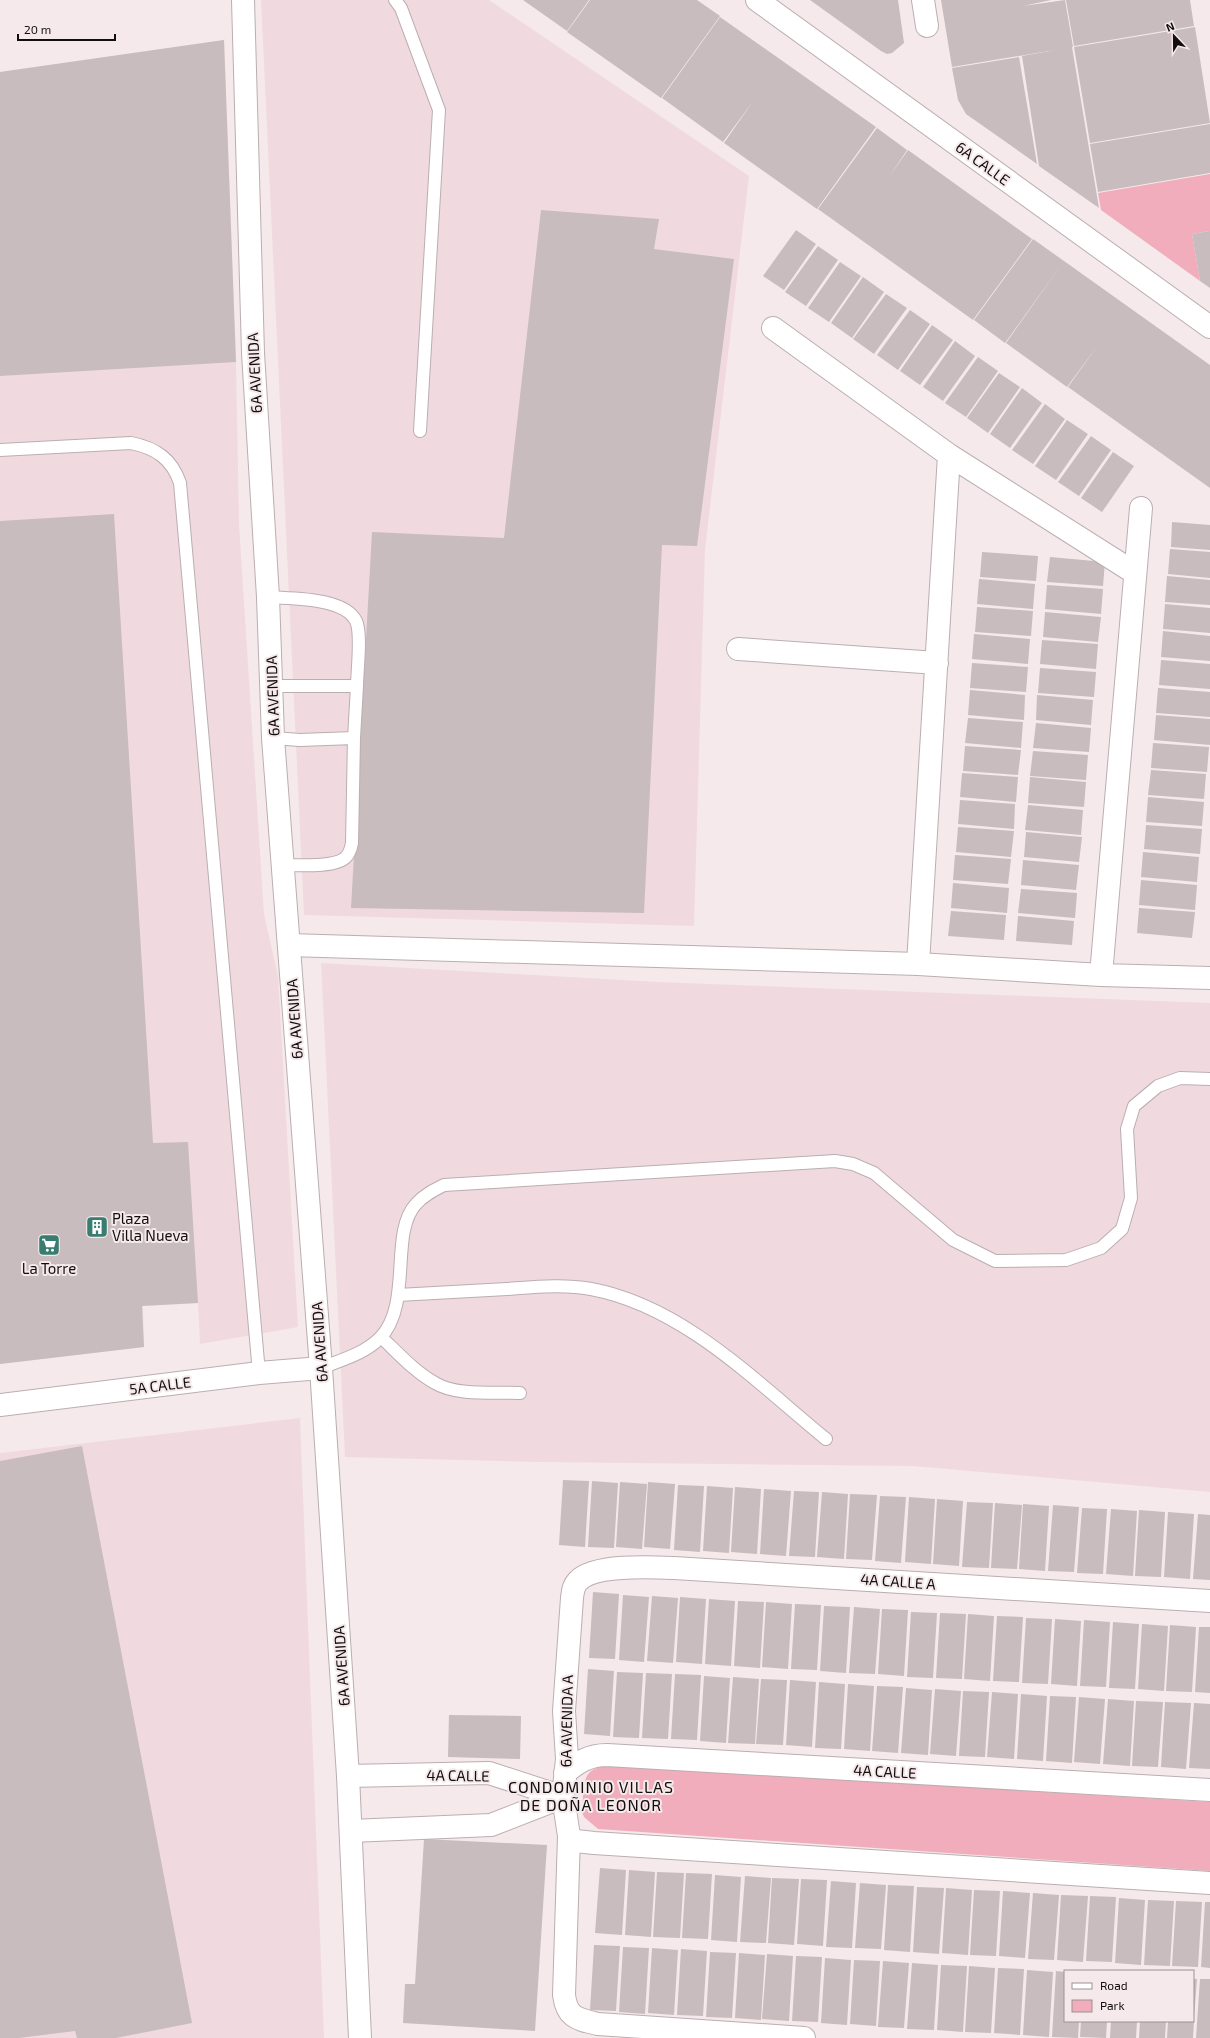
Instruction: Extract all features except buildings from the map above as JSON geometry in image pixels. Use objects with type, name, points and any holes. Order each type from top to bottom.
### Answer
[{"type":"street","name":"6A AVENIDA","points":[[243,0],[253,353],[268,597],[273,738],[321,1368],[348,1776],[360,2038]]},
{"type":"street","name":"6A CALLE","points":[[757,0],[1210,327]]},
{"type":"street","points":[[922,0],[927,26]]},
{"type":"street","points":[[773,328],[949,455],[1135,573]]},
{"type":"street","points":[[918,964],[949,455]]},
{"type":"street","points":[[1101,975],[1140,508]]},
{"type":"street","points":[[738,650],[937,663]]},
{"type":"street","points":[[289,945],[918,964],[1101,975],[1210,978]]},
{"type":"street","name":"5A CALLE","points":[[0,1405],[259,1373],[321,1368]]},
{"type":"street","name":"4A CALLE A","points":[[586,1576],[596,1572],[624,1568],[701,1568],[1210,1601]]},
{"type":"street","name":"6A AVENIDA A","points":[[586,1576],[575,1585],[572,1598],[565,1694],[567,1759],[563,1797],[569,1836],[564,1994],[567,2009],[570,2014],[578,2019],[598,2024],[804,2038]]},
{"type":"street","name":"4A CALLE","points":[[565,1773],[582,1760],[596,1755],[607,1755],[1210,1790]]},
{"type":"street","name":"4A CALLE","points":[[348,1776],[489,1773],[563,1797]]},
{"type":"street","points":[[351,1831],[491,1825],[563,1797]]},
{"type":"street","points":[[569,1836],[576,1840],[594,1843],[1210,1883]]},
{"type":"lane","points":[[395,0],[401,8],[439,110],[420,431]]},
{"type":"lane","points":[[0,450],[137,444],[153,449],[162,455],[176,472],[180,482],[259,1373]]},
{"type":"lane","points":[[268,597],[329,603],[345,608],[356,622],[358,638],[352,843],[350,851],[346,857],[333,863],[282,865]]},
{"type":"lane","points":[[271,686],[356,686]]},
{"type":"lane","points":[[273,738],[300,740],[354,738]]},
{"type":"lane","points":[[321,1368],[357,1354],[381,1337],[390,1323],[398,1295],[407,1221],[415,1205],[430,1192],[444,1185],[820,1162],[853,1164],[874,1173],[953,1240],[995,1262],[1066,1260],[1101,1248],[1122,1229],[1131,1198],[1127,1128],[1134,1106],[1158,1086],[1180,1078],[1210,1079]]},
{"type":"lane","points":[[398,1295],[559,1286],[592,1289],[628,1300],[675,1320],[728,1358],[826,1439]]},
{"type":"lane","points":[[381,1337],[420,1373],[436,1384],[460,1390],[520,1393]]},
{"type":"shaded area","points":[[261,0],[489,0],[749,176],[705,550],[694,926],[304,915]]},
{"type":"shaded area","points":[[224,40],[236,362],[239,524],[264,914],[278,976],[298,1327],[200,1344],[198,1303],[143,1306],[144,1347],[0,1364],[0,72]]},
{"type":"shaded area","points":[[321,963],[658,982],[1210,1003],[1210,1492],[913,1466],[539,1462],[345,1457]]},
{"type":"shaded area","points":[[300,1418],[324,2038],[0,2038],[0,1453]]},
{"type":"green space","points":[[1210,174],[1210,231],[1192,234],[1200,281],[1101,210],[1098,193]]},
{"type":"green space","points":[[621,1764],[893,1783],[1210,1802],[1210,1871],[598,1829],[584,1817],[582,1812],[587,1776],[591,1771],[598,1768],[608,1765]]},
{"type":"place","name":"Plaza Villa Nueva","points":[[97,1227]]},
{"type":"place","name":"La Torre","points":[[49,1245]]},
{"type":"district","name":"CONDOMINIO VILLAS DE DOÑA LEONOR","points":[[591,1795]]}]
